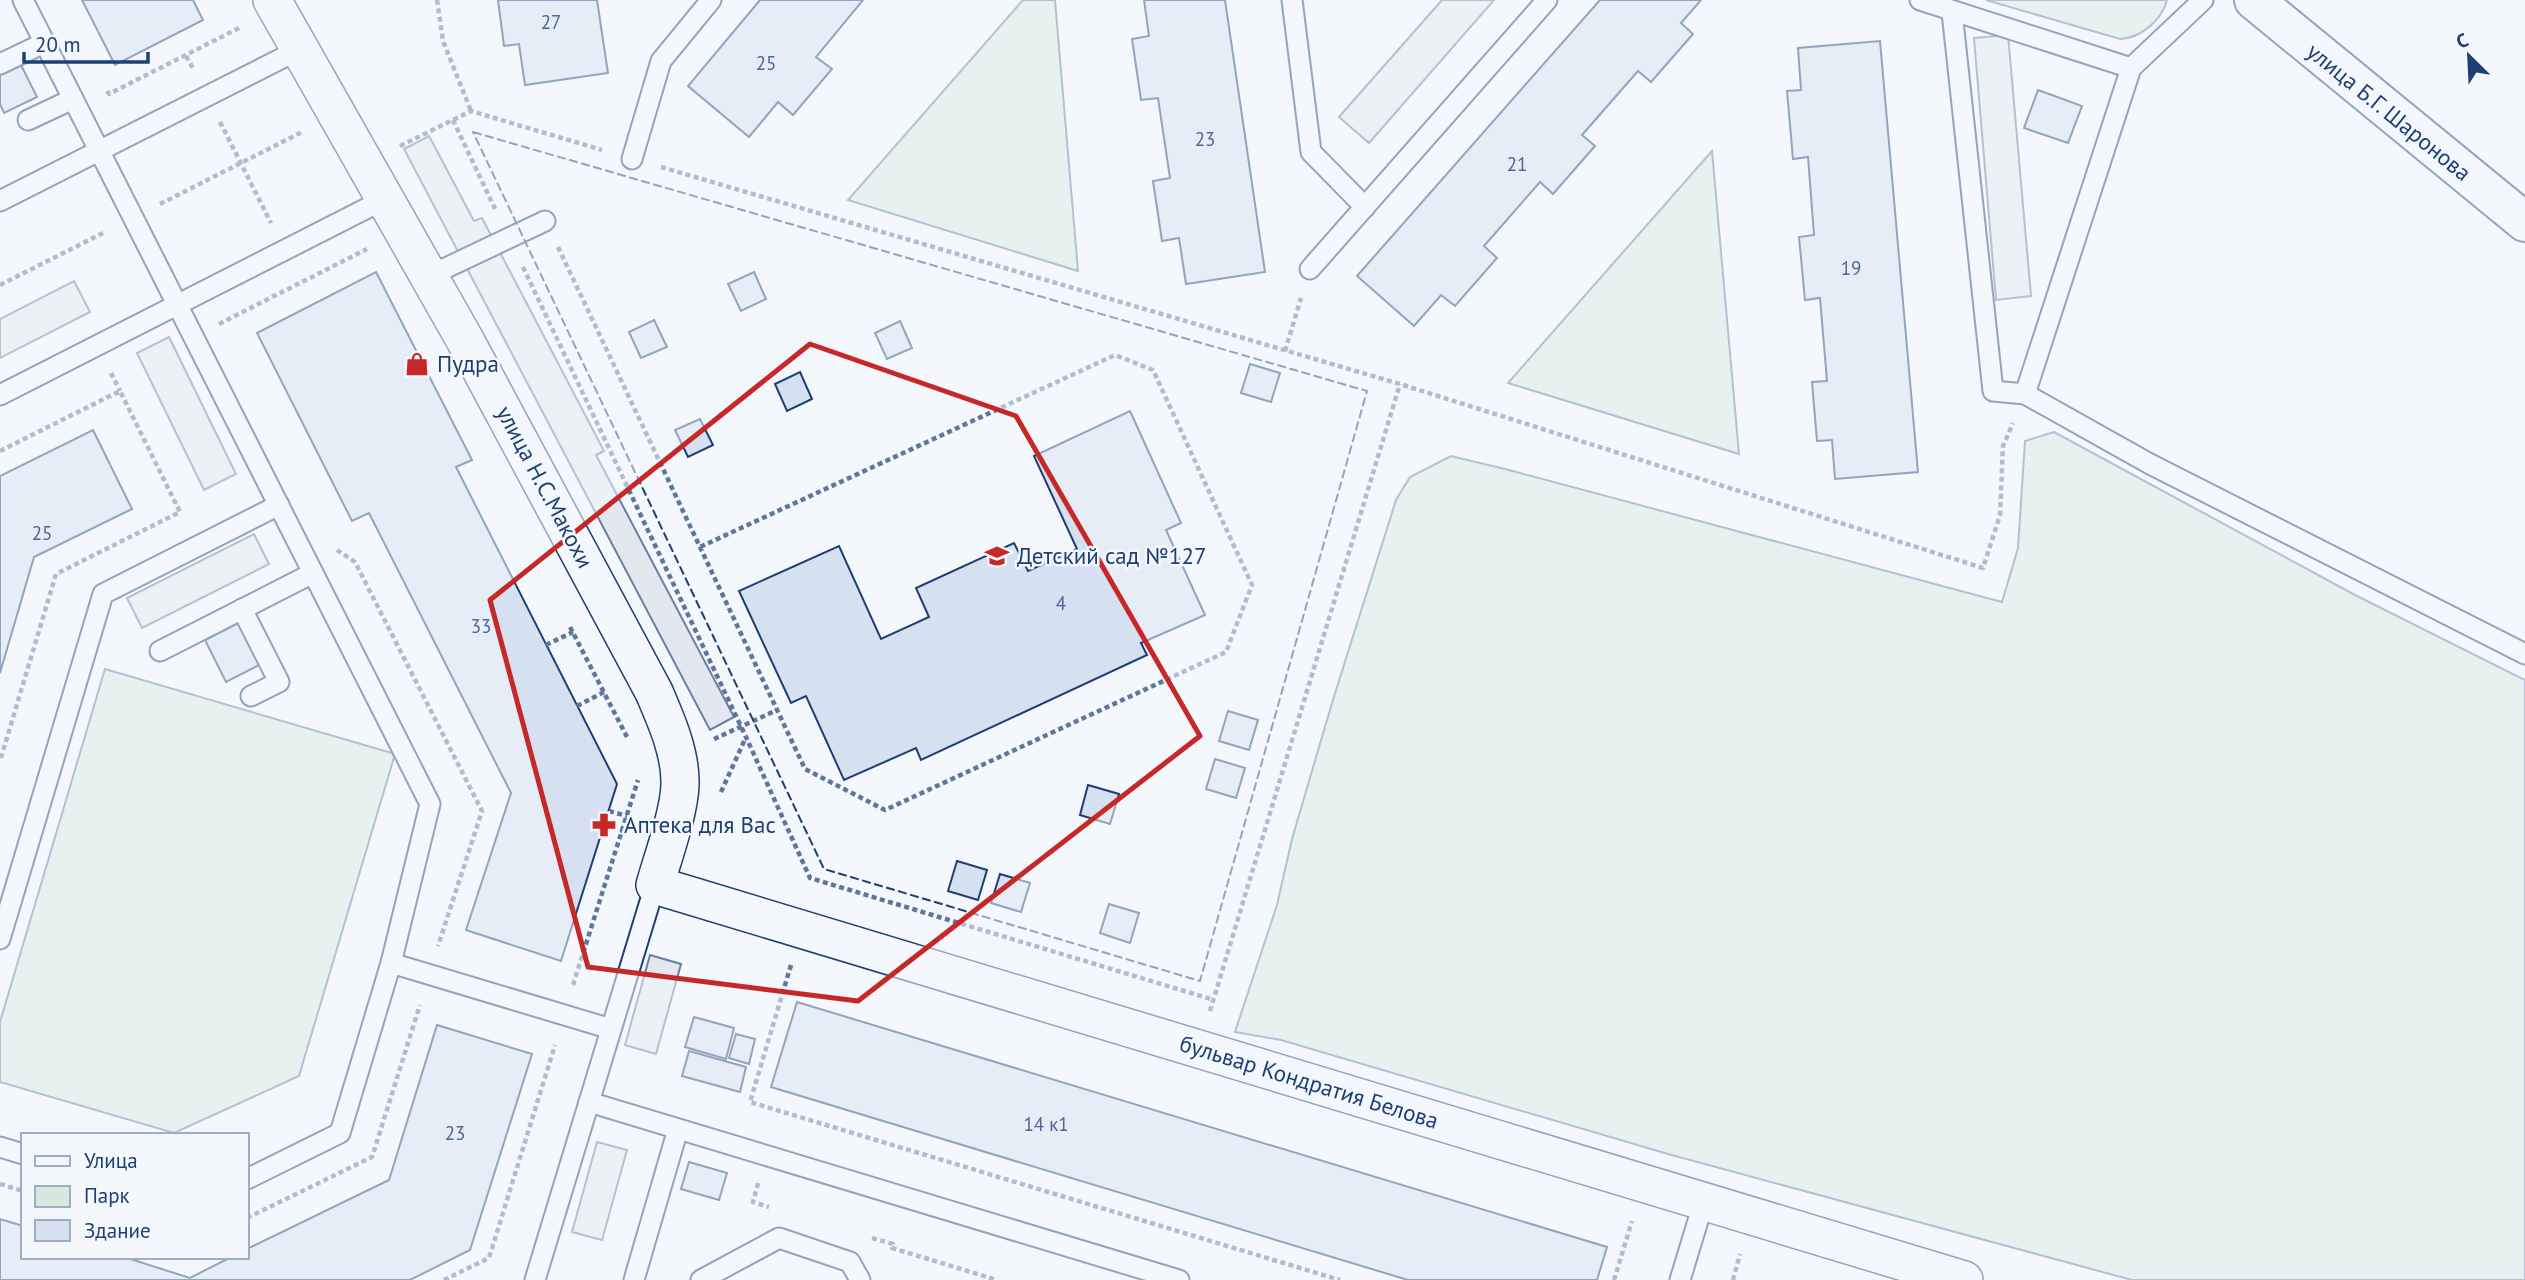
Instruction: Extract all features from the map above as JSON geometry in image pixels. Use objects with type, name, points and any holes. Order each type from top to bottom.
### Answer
[{"type":"main road","name":"улица Б.Г. Шаронова","points":[[2255,0],[2525,222]]},
{"type":"street","name":"улица Н.С.Макохи","points":[[272,0],[429,276],[654,692],[669,727],[680,785],[655,885]]},
{"type":"street","name":"бульвар Кондратия Белова","points":[[655,885],[1964,1280]]},
{"type":"lane","points":[[23,0],[430,804],[391,963],[340,1133],[248,1179]]},
{"type":"lane","points":[[632,159],[660,61],[711,0]]},
{"type":"lane","points":[[1292,0],[1311,152],[1365,207]]},
{"type":"lane","points":[[1310,269],[1547,0]]},
{"type":"lane","points":[[1920,0],[2131,68]]},
{"type":"lane","points":[[2025,394],[2131,68],[2203,0]]},
{"type":"lane","points":[[1952,12],[1993,391],[2025,394],[2150,464],[2525,654]]},
{"type":"lane","points":[[0,64],[44,43]]},
{"type":"lane","points":[[0,201],[300,49]]},
{"type":"lane","points":[[28,120],[73,99]]},
{"type":"lane","points":[[0,395],[386,200]]},
{"type":"lane","points":[[429,276],[545,221]]},
{"type":"lane","points":[[0,939],[103,594],[279,505]]},
{"type":"lane","points":[[160,650],[313,573]]},
{"type":"lane","points":[[242,609],[279,682],[251,696]]},
{"type":"lane","points":[[535,1280],[655,885]]},
{"type":"lane","points":[[391,963],[611,1029]]},
{"type":"lane","points":[[589,1102],[1179,1280]]},
{"type":"lane","points":[[634,1280],[678,1129]]},
{"type":"lane","points":[[0,1147],[21,1153]]},
{"type":"lane","points":[[1680,1280],[1704,1202]]},
{"type":"lane","points":[[701,1280],[779,1238],[850,1262],[860,1280]]},
{"type":"path","points":[[437,0],[443,41],[471,111]]},
{"type":"path","points":[[109,94],[244,26]]},
{"type":"path","points":[[186,56],[301,283]]},
{"type":"path","points":[[365,163],[471,111],[1400,384],[1983,568],[2000,515],[2003,446],[2025,394]]},
{"type":"path","points":[[0,285],[337,114]]},
{"type":"path","points":[[453,120],[747,737],[810,878],[1214,1000]]},
{"type":"path","points":[[545,221],[805,769],[885,810],[1226,652],[1252,585],[1153,370],[1115,355],[700,547]]},
{"type":"path","points":[[218,324],[376,244]]},
{"type":"path","points":[[1285,351],[1310,269]]},
{"type":"path","points":[[1199,1049],[1400,384]]},
{"type":"path","points":[[0,451],[120,391],[180,512],[56,573],[0,761]]},
{"type":"path","points":[[330,546],[355,562],[482,811],[439,943],[451,947]]},
{"type":"path","points":[[546,645],[573,632]]},
{"type":"path","points":[[577,706],[604,692]]},
{"type":"path","points":[[562,981],[574,985],[642,768]]},
{"type":"path","points":[[609,811],[627,816]]},
{"type":"path","points":[[604,825],[623,831]]},
{"type":"path","points":[[793,960],[750,1102],[1340,1280]]},
{"type":"path","points":[[248,1219],[372,1157],[420,1003],[432,1007]]},
{"type":"path","points":[[444,1280],[489,1258],[556,1045],[543,1041]]},
{"type":"path","points":[[0,1184],[21,1190]]},
{"type":"path","points":[[1614,1280],[1634,1214]]},
{"type":"path","points":[[1732,1280],[1743,1247]]},
{"type":"highlighted area","points":[[810,344],[1016,416],[1200,736],[858,1001],[588,967],[490,600]]},
{"type":"green space","points":[[1023,0],[1055,0],[1078,271],[848,200]]},
{"type":"green space","points":[[1986,0],[2167,0],[2149,27],[2136,35],[2120,39]]},
{"type":"green space","points":[[1712,151],[1739,454],[1508,383]]},
{"type":"green space","points":[[2054,432],[2355,595],[2525,680],[2525,1280],[2132,1280],[1668,1154],[1281,1040],[1235,1032],[1277,905],[1292,839],[1396,500],[1410,477],[1451,456],[2002,602],[2018,548],[2025,441]]},
{"type":"green space","points":[[105,669],[395,754],[299,1076],[174,1133],[0,1082],[0,1022]]},
{"type":"shaded area","points":[[1442,0],[1494,0],[1369,143],[1339,117]]},
{"type":"shaded area","points":[[2008,35],[2031,296],[1996,300],[1974,38]]},
{"type":"shaded area","points":[[429,136],[474,221],[482,218],[604,451],[596,455],[734,717],[710,730],[404,149]]},
{"type":"shaded area","points":[[74,281],[90,312],[0,358],[0,319]]},
{"type":"shaded area","points":[[169,337],[236,474],[204,490],[137,353]]},
{"type":"shaded area","points":[[254,534],[269,564],[142,628],[127,598]]},
{"type":"shaded area","points":[[650,955],[681,964],[656,1054],[625,1045]]},
{"type":"shaded area","points":[[597,1142],[627,1150],[602,1240],[572,1232]]},
{"type":"building","points":[[82,0],[193,0],[203,20],[115,65]]},
{"type":"building","points":[[498,0],[597,0],[608,73],[525,85],[519,44],[504,46]]},
{"type":"building","points":[[760,0],[863,0],[816,57],[832,69],[793,115],[778,102],[749,137],[688,86]]},
{"type":"building","points":[[1144,0],[1225,0],[1265,272],[1186,284],[1179,238],[1162,241],[1153,181],[1170,178],[1158,98],[1141,100],[1132,39],[1149,36]]},
{"type":"building","points":[[1600,0],[1701,0],[1681,23],[1693,34],[1651,82],[1638,71],[1582,135],[1595,146],[1553,194],[1540,182],[1484,246],[1497,258],[1455,306],[1441,295],[1414,326],[1357,276]]},
{"type":"building","points":[[1880,41],[1918,472],[1835,479],[1832,440],[1817,441],[1812,382],[1827,381],[1820,298],[1805,300],[1799,237],[1814,235],[1808,157],[1793,159],[1787,91],[1801,90],[1798,48]]},
{"type":"building","points":[[21,65],[37,97],[4,113],[0,104],[0,75]]},
{"type":"building","points":[[2038,90],[2082,106],[2068,143],[2024,128]]},
{"type":"building","points":[[376,272],[472,460],[456,467],[617,784],[561,961],[466,930],[511,793],[369,513],[352,521],[257,333]]},
{"type":"building","points":[[754,272],[766,299],[741,311],[728,284]]},
{"type":"building","points":[[654,320],[667,347],[641,358],[629,332]]},
{"type":"building","points":[[900,321],[912,348],[887,359],[875,333]]},
{"type":"building","points":[[1250,364],[1280,373],[1271,402],[1241,393]]},
{"type":"building","points":[[800,372],[812,399],[787,411],[775,384]]},
{"type":"building","points":[[1130,411],[1181,523],[1166,530],[1205,615],[1141,643],[1147,655],[921,760],[916,748],[844,780],[806,696],[791,703],[739,591],[839,546],[881,639],[929,617],[916,588],[1014,543],[1028,571],[1077,549],[1034,456]]},
{"type":"building","points":[[700,419],[713,445],[688,457],[675,430]]},
{"type":"building","points":[[93,430],[132,509],[34,557],[0,673],[0,476]]},
{"type":"building","points":[[244,620],[265,662],[226,682],[205,640]]},
{"type":"building","points":[[1228,711],[1258,720],[1249,750],[1219,741]]},
{"type":"building","points":[[1215,759],[1245,768],[1236,798],[1206,789]]},
{"type":"building","points":[[1088,785],[1119,794],[1110,824],[1080,815]]},
{"type":"building","points":[[957,861],[987,870],[978,900],[948,891]]},
{"type":"building","points":[[1000,874],[1030,883],[1021,912],[991,903]]},
{"type":"building","points":[[1109,904],[1139,913],[1130,943],[1100,933]]},
{"type":"building","points":[[797,1002],[1607,1247],[1597,1280],[1408,1280],[771,1087]]},
{"type":"building","points":[[694,1017],[734,1028],[726,1059],[685,1047]]},
{"type":"building","points":[[437,1025],[532,1054],[470,1250],[410,1280],[0,1280],[0,1219],[21,1225],[21,1259],[130,1259],[190,1278],[227,1259],[248,1259],[248,1249],[389,1180]]},
{"type":"building","points":[[736,1034],[755,1039],[749,1064],[729,1058]]},
{"type":"building","points":[[689,1051],[746,1067],[740,1092],[682,1076]]},
{"type":"building","points":[[689,1162],[727,1173],[719,1200],[681,1189]]},
{"type":"fence","points":[[473,132],[1367,391],[1200,981],[824,869],[473,132]]},
{"type":"place","name":"Пудра","points":[[417,364]]},
{"type":"place","name":"Детский сад №127","points":[[997,556]]},
{"type":"place","name":"Аптека для Вас","points":[[604,825]]}]
